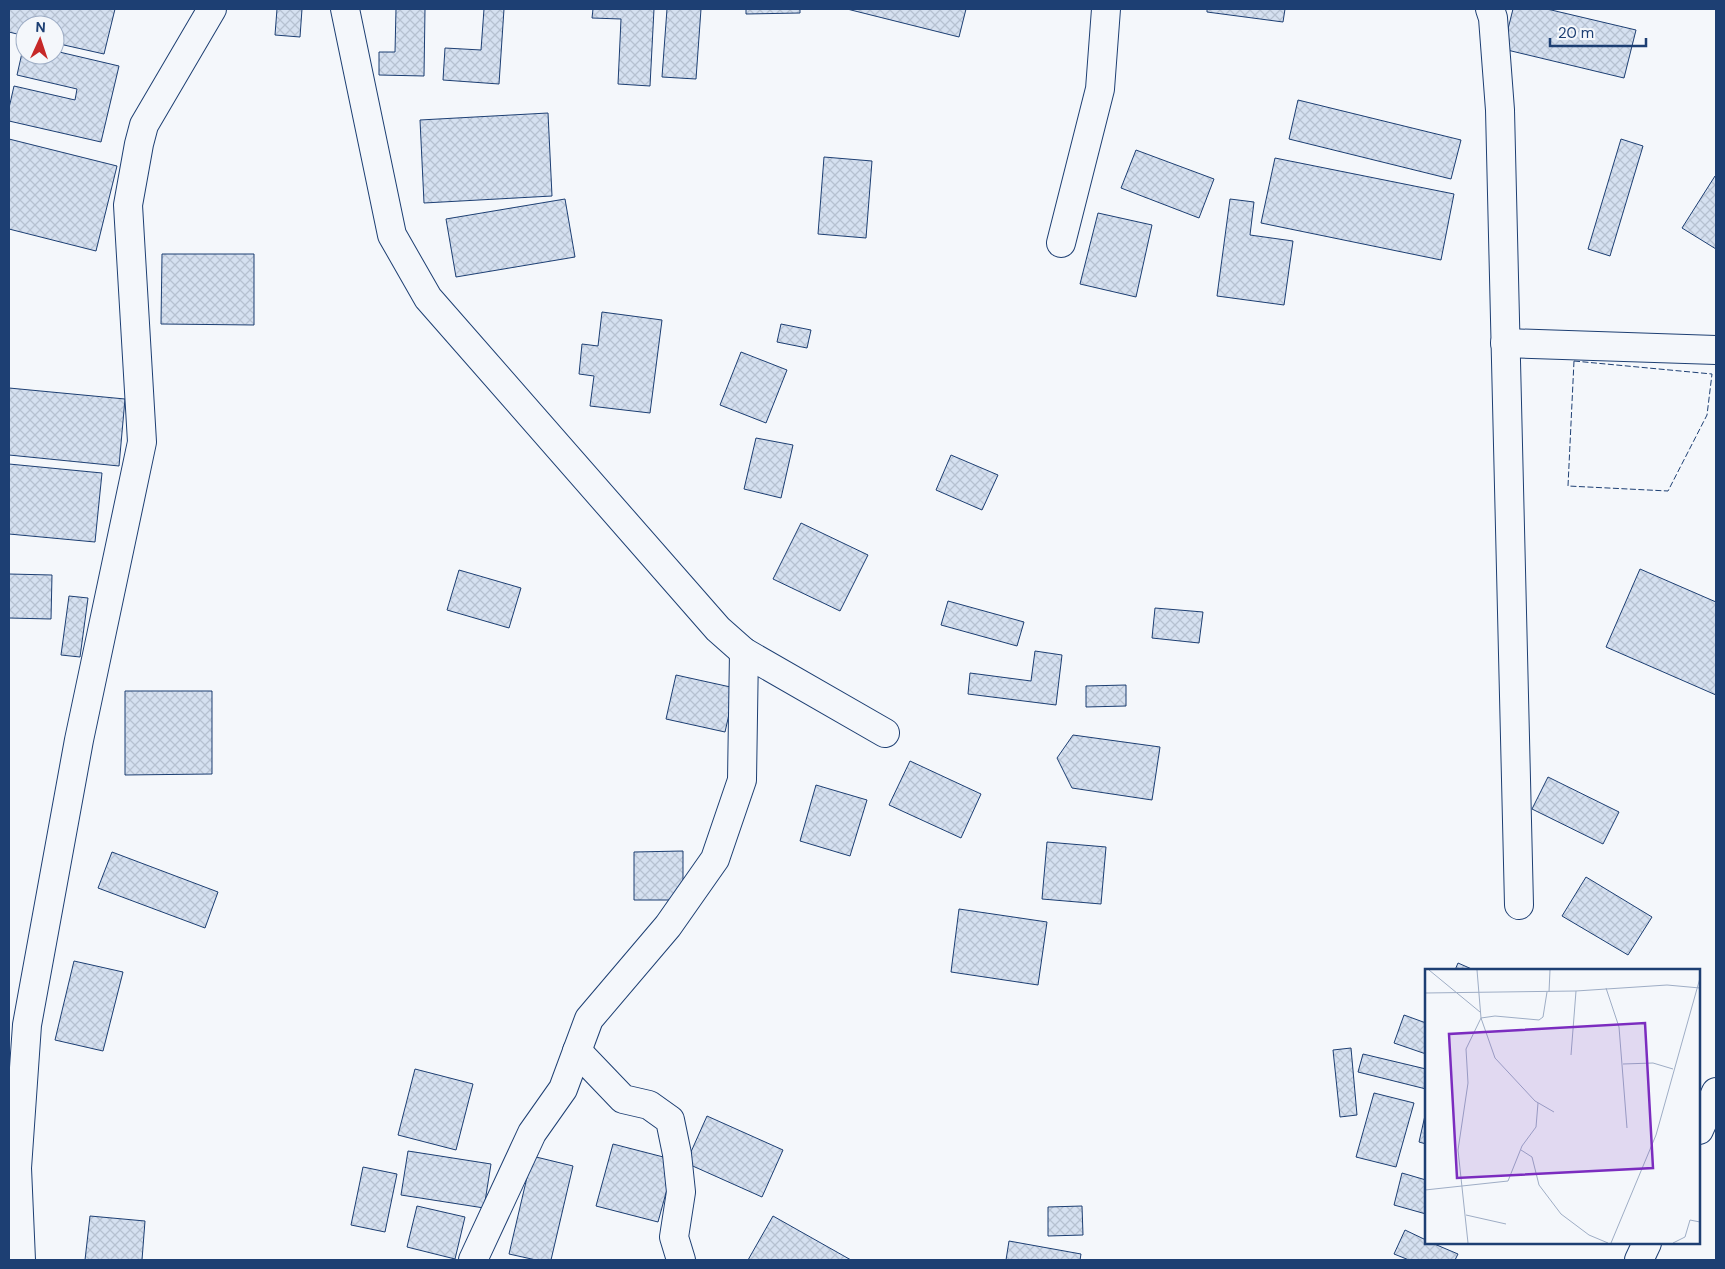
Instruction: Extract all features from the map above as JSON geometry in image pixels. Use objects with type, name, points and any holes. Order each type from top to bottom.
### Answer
[{"type":"street","points":[[21,1260],[17,1168],[27,1025],[79,740],[142,442],[128,205],[144,125],[212,9]]},
{"type":"street","points":[[344,9],[392,235],[428,298],[718,629],[744,652],[885,732]]},
{"type":"street","points":[[1061,244],[1100,89],[1106,9]]},
{"type":"street","points":[[1490,9],[1493,18],[1500,110],[1519,905]]},
{"type":"street","points":[[1505,343],[1716,350]]},
{"type":"street","points":[[473,1260],[532,1133],[563,1089],[589,1019],[668,926],[715,859],[742,780],[744,652]]},
{"type":"street","points":[[577,1051],[622,1099],[650,1105],[670,1120],[677,1154],[681,1192],[674,1237],[681,1260]]},
{"type":"street","points":[[1700,1128],[1716,1092]]},
{"type":"street","points":[[1639,1260],[1647,1244]]},
{"type":"building","points":[[9,9],[115,9],[104,54],[65,45],[65,15],[15,15],[15,34],[9,32]]},
{"type":"building","points":[[277,9],[302,9],[300,37],[275,35]]},
{"type":"building","points":[[396,9],[425,9],[424,76],[379,75],[379,52],[395,52]]},
{"type":"building","points":[[484,9],[504,9],[499,84],[443,80],[445,48],[481,50]]},
{"type":"building","points":[[593,9],[654,9],[650,86],[618,84],[621,19],[592,18]]},
{"type":"building","points":[[667,9],[701,9],[696,79],[662,77]]},
{"type":"building","points":[[746,9],[800,9],[800,13],[746,14]]},
{"type":"building","points":[[847,9],[966,9],[959,37]]},
{"type":"building","points":[[1207,9],[1285,9],[1283,22],[1207,12]]},
{"type":"building","points":[[1513,9],[1547,9],[1636,30],[1624,78],[1503,49]]},
{"type":"building","points":[[65,53],[119,66],[101,142],[9,121],[9,108],[14,86],[75,100],[77,89],[17,75],[19,65],[65,65]]},
{"type":"building","points":[[1298,100],[1461,140],[1451,179],[1289,139]]},
{"type":"building","points":[[548,113],[552,196],[424,203],[420,120]]},
{"type":"building","points":[[9,139],[117,166],[96,251],[9,229]]},
{"type":"building","points":[[1621,139],[1643,146],[1610,256],[1588,249]]},
{"type":"building","points":[[1136,150],[1214,179],[1199,218],[1121,188]]},
{"type":"building","points":[[824,157],[872,161],[866,238],[818,234]]},
{"type":"building","points":[[1275,158],[1454,194],[1441,260],[1261,223]]},
{"type":"building","points":[[1716,177],[1716,249],[1682,228]]},
{"type":"building","points":[[565,199],[575,257],[456,277],[446,219]]},
{"type":"building","points":[[1230,199],[1254,202],[1250,235],[1293,241],[1284,305],[1217,296]]},
{"type":"building","points":[[1098,213],[1152,225],[1136,297],[1080,284]]},
{"type":"building","points":[[162,254],[254,254],[254,325],[161,324]]},
{"type":"building","points":[[602,312],[662,320],[650,413],[590,406],[594,376],[579,374],[582,344],[598,346]]},
{"type":"building","points":[[781,324],[811,330],[807,348],[777,342]]},
{"type":"building","points":[[741,352],[787,370],[766,423],[720,405]]},
{"type":"building","points":[[9,388],[125,399],[119,466],[9,455]]},
{"type":"building","points":[[756,438],[793,445],[781,498],[744,489]]},
{"type":"building","points":[[951,455],[998,475],[982,510],[936,490]]},
{"type":"building","points":[[9,464],[102,473],[95,542],[9,534]]},
{"type":"building","points":[[801,523],[868,555],[840,611],[773,579]]},
{"type":"building","points":[[1640,569],[1716,602],[1716,695],[1606,647]]},
{"type":"building","points":[[459,570],[521,588],[509,628],[447,610]]},
{"type":"building","points":[[9,574],[52,575],[51,619],[9,618]]},
{"type":"building","points":[[69,596],[88,598],[80,657],[61,655]]},
{"type":"building","points":[[948,601],[1024,622],[1017,646],[941,625]]},
{"type":"building","points":[[1155,608],[1203,612],[1199,643],[1152,638]]},
{"type":"building","points":[[1035,651],[1062,655],[1056,705],[968,694],[970,673],[1031,681]]},
{"type":"building","points":[[676,675],[735,688],[725,732],[666,719]]},
{"type":"building","points":[[1126,685],[1126,706],[1086,707],[1086,686]]},
{"type":"building","points":[[125,691],[212,691],[212,774],[125,775]]},
{"type":"building","points":[[1073,735],[1160,747],[1152,800],[1072,788],[1057,758]]},
{"type":"building","points":[[910,761],[981,794],[961,838],[889,805]]},
{"type":"building","points":[[1548,777],[1619,812],[1603,844],[1532,809]]},
{"type":"building","points":[[816,785],[867,800],[850,856],[800,841]]},
{"type":"building","points":[[1047,842],[1106,847],[1101,904],[1042,899]]},
{"type":"building","points":[[683,851],[683,900],[634,900],[634,852]]},
{"type":"building","points":[[112,852],[218,892],[205,928],[98,888]]},
{"type":"building","points":[[1586,877],[1652,917],[1628,955],[1562,916]]},
{"type":"building","points":[[959,909],[1047,922],[1038,985],[951,972]]},
{"type":"building","points":[[74,961],[123,972],[103,1051],[55,1040]]},
{"type":"building","points":[[1458,963],[1472,969],[1455,969]]},
{"type":"building","points":[[1404,1015],[1425,1023],[1425,1054],[1394,1043]]},
{"type":"building","points":[[1351,1048],[1357,1115],[1340,1117],[1333,1050]]},
{"type":"building","points":[[1363,1054],[1425,1069],[1425,1089],[1358,1072]]},
{"type":"building","points":[[415,1069],[473,1084],[456,1150],[398,1135]]},
{"type":"building","points":[[1374,1093],[1414,1103],[1396,1167],[1356,1157]]},
{"type":"building","points":[[1425,1115],[1425,1144],[1419,1142]]},
{"type":"building","points":[[707,1116],[783,1150],[762,1197],[686,1163]]},
{"type":"building","points":[[613,1144],[675,1160],[658,1222],[596,1206]]},
{"type":"building","points":[[408,1151],[491,1164],[484,1208],[401,1195]]},
{"type":"building","points":[[532,1156],[573,1166],[551,1260],[536,1260],[509,1254]]},
{"type":"building","points":[[363,1167],[397,1174],[385,1232],[351,1225]]},
{"type":"building","points":[[1402,1173],[1425,1180],[1425,1214],[1394,1205]]},
{"type":"building","points":[[417,1206],[465,1217],[455,1259],[407,1247]]},
{"type":"building","points":[[1082,1206],[1083,1235],[1048,1236],[1048,1207]]},
{"type":"building","points":[[90,1216],[145,1221],[142,1260],[85,1260]]},
{"type":"building","points":[[773,1216],[851,1260],[748,1260]]},
{"type":"building","points":[[1405,1230],[1425,1240],[1425,1244],[1434,1244],[1458,1254],[1455,1260],[1409,1260],[1394,1254]]},
{"type":"building","points":[[1009,1241],[1081,1254],[1080,1260],[1006,1260]]},
{"type":"fence","points":[[1574,361],[1712,374],[1707,415],[1668,491],[1568,486],[1574,361]]}]
